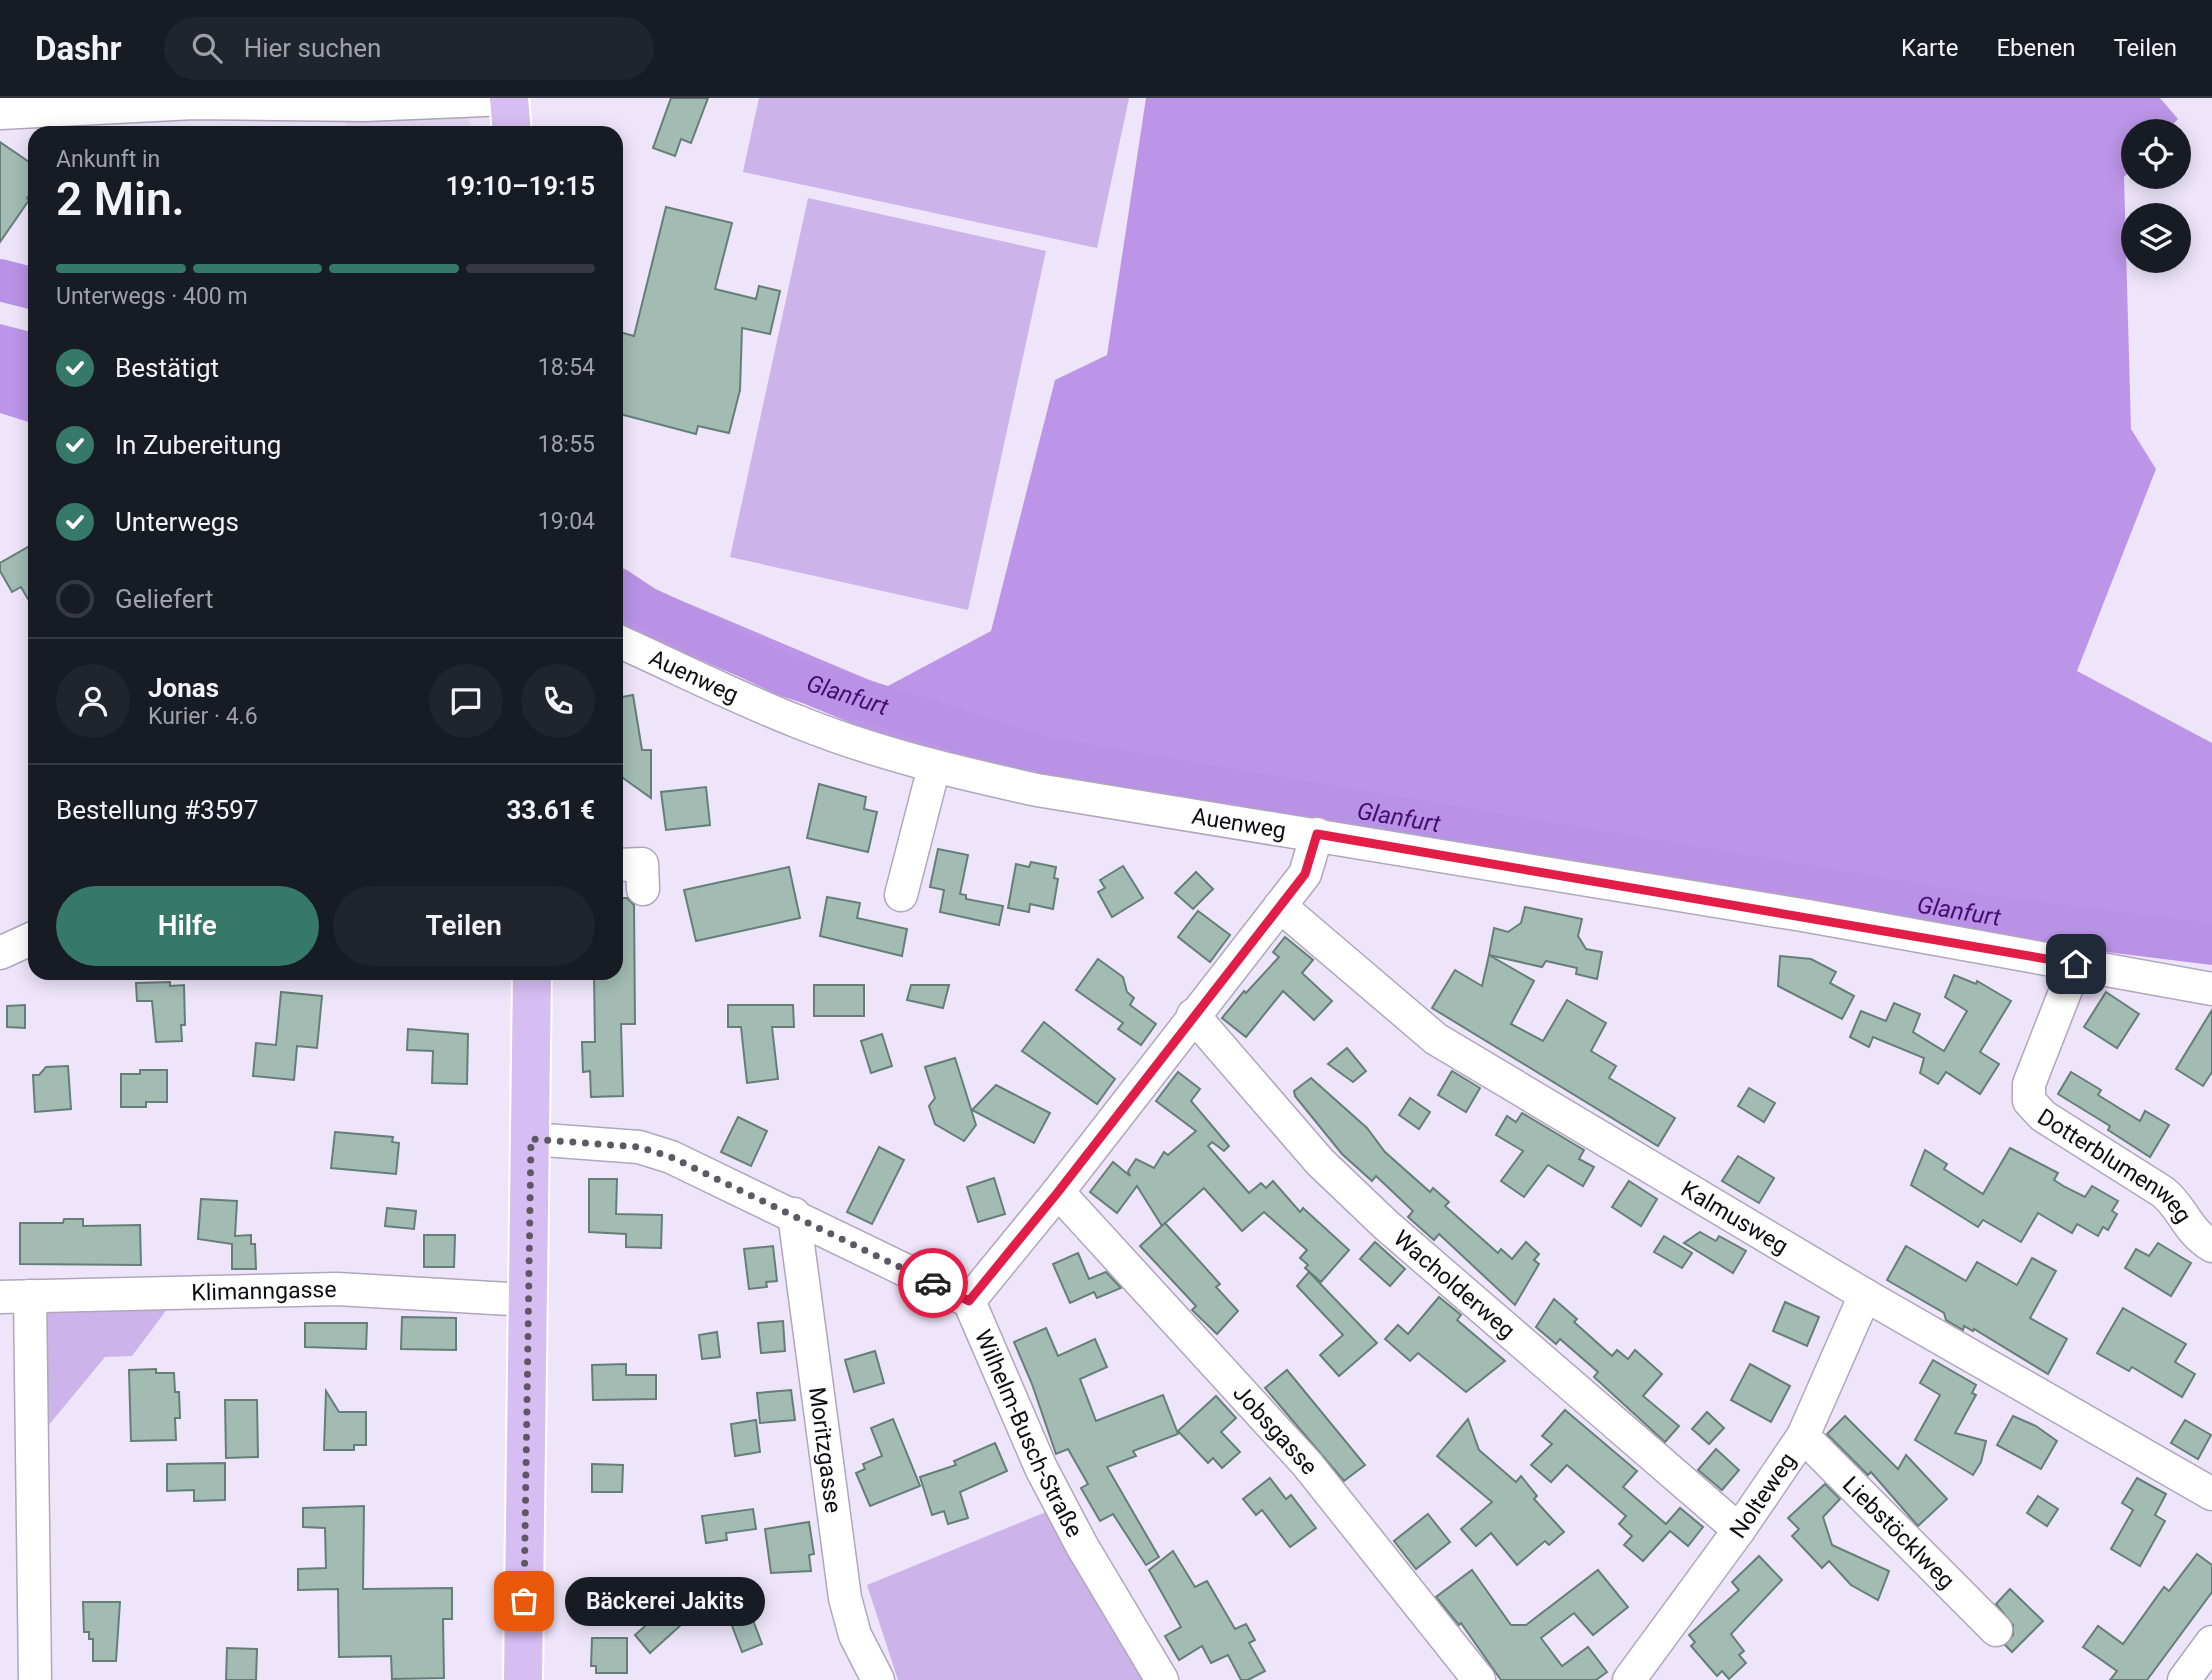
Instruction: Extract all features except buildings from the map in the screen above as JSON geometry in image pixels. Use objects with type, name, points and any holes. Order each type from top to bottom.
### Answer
[{"type":"main road","points":[[509,98],[511,126]]},
{"type":"main road","points":[[523,1680],[533,980]]},
{"type":"street","points":[[0,113],[30,105],[195,101],[365,105],[509,98]]},
{"type":"street","name":"Auenweg","points":[[623,643],[796,721],[934,767],[1037,790],[1317,834],[2212,989]]},
{"type":"street","points":[[901,895],[934,767]]},
{"type":"street","points":[[969,1301],[1058,1192],[1305,874],[1317,834]]},
{"type":"street","points":[[623,865],[642,864],[643,889]]},
{"type":"street","name":"Kalmusweg","points":[[1280,906],[1436,1039],[1864,1295],[2212,1494]]},
{"type":"street","points":[[0,953],[28,940]]},
{"type":"street","name":"Dotterblumenweg","points":[[2076,964],[2029,1084],[2029,1101],[2043,1116],[2171,1198],[2189,1228],[2212,1246]]},
{"type":"street","name":"Wacholderweg","points":[[1193,1015],[1320,1162],[1386,1226],[1739,1530]]},
{"type":"street","name":"Wilhelm-Busch-Straße","points":[[531,1139],[639,1147],[671,1157],[794,1214],[969,1301],[1041,1468],[1082,1546],[1162,1680]]},
{"type":"street","name":"Jobsgasse","points":[[1058,1192],[1307,1464],[1479,1680]]},
{"type":"street","name":"Moritzgasse","points":[[794,1214],[845,1598],[855,1635],[878,1680]]},
{"type":"street","name":"Klimanngasse","points":[[15,1296],[337,1289],[528,1300]]},
{"type":"street","name":"Nolteweg","points":[[1629,1680],[1739,1530],[1803,1436],[1864,1295]]},
{"type":"street","points":[[15,1296],[35,1680]]},
{"type":"street","name":"Liebstöcklweg","points":[[1803,1436],[1996,1630]]},
{"type":"street","points":[[2184,1680],[2212,1642]]},
{"type":"shaded area","points":[[759,98],[1129,98],[1097,248],[743,172]]},
{"type":"shaded area","points":[[1146,98],[2160,98],[2178,119],[2121,119],[2121,189],[2124,189],[2125,203],[2121,203],[2121,273],[2127,273],[2131,429],[2156,469],[2077,671],[2212,743],[2212,964],[962,759],[872,732],[623,628],[623,576],[886,687],[991,631],[1055,380],[1107,355]]},
{"type":"shaded area","points":[[468,108],[470,126],[345,126],[353,113]]},
{"type":"shaded area","points":[[808,198],[1046,251],[968,610],[730,557]]},
{"type":"shaded area","points":[[0,324],[28,331],[28,422],[0,413]]},
{"type":"shaded area","points":[[168,1308],[132,1356],[105,1357],[38,1438],[35,1311]]},
{"type":"shaded area","points":[[1046,1512],[1144,1680],[898,1680],[867,1585]]},
{"type":"waterway","name":"Glanfurt","points":[[0,280],[28,287]]},
{"type":"waterway","name":"Glanfurt","points":[[623,593],[643,606],[784,675],[1049,759],[1987,916],[2212,944]]},
{"type":"way so far","points":[[524,1601],[531,1139],[639,1147],[671,1157],[933,1283]]},
{"type":"place","name":"Bäckerei Jakits","points":[[524,1601]]},
{"type":"route","points":[[933,1283],[969,1301],[1058,1192],[1305,874],[1317,834],[2076,964]]}]
